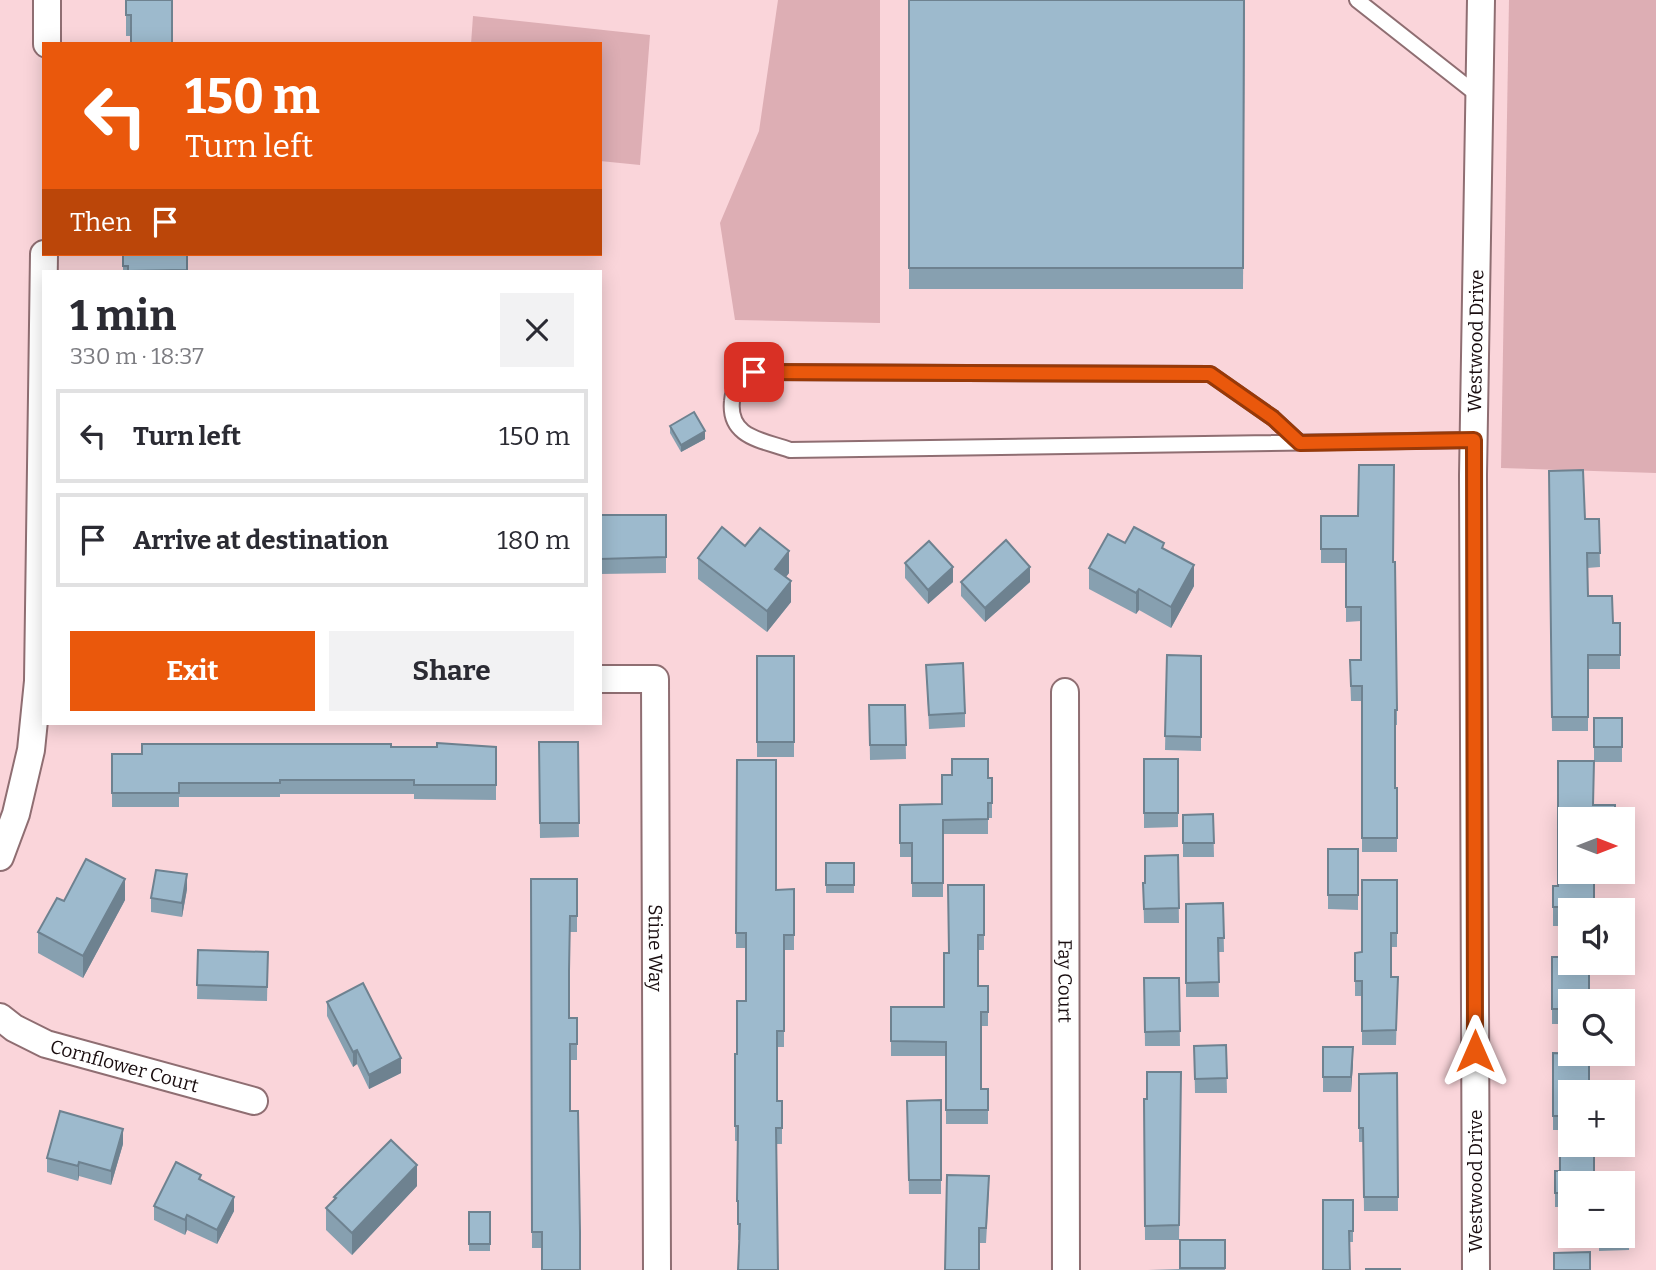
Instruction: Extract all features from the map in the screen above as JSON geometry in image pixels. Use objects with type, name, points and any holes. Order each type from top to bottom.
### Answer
[{"type":"street","points":[[47,0],[47,42]]},
{"type":"street","name":"Westwood Drive","points":[[1476,1270],[1474,440],[1480,0]]},
{"type":"street","points":[[0,857],[16,814],[32,750],[41,681],[42,539]]},
{"type":"street","name":"Stine Way","points":[[602,679],[655,679],[657,1270]]},
{"type":"street","name":"Fay Court","points":[[1065,692],[1066,1270]]},
{"type":"street","name":"Cornflower Court","points":[[0,1017],[14,1028],[46,1044],[254,1101]]},
{"type":"lane","points":[[1357,0],[1479,96]]},
{"type":"lane","points":[[1300,443],[1273,418],[1210,374],[754,372],[745,376],[733,390],[731,406],[733,423],[745,434],[790,450],[1300,443],[1474,440]]},
{"type":"shaded area","points":[[778,0],[880,0],[880,323],[735,320],[720,223],[759,131]]},
{"type":"shaded area","points":[[1509,0],[1656,0],[1656,473],[1501,468]]},
{"type":"shaded area","points":[[473,16],[650,35],[640,165],[602,161],[602,42],[471,42]]},
{"type":"building","points":[[126,0],[172,0],[172,42],[131,42],[131,15],[126,15]]},
{"type":"building","points":[[909,0],[1244,0],[1243,268],[909,268]]},
{"type":"building","points":[[123,256],[187,256],[187,270],[128,270],[128,266],[123,266]]},
{"type":"building","points":[[694,412],[705,431],[681,445],[670,426]]},
{"type":"building","points":[[1359,465],[1394,465],[1397,838],[1362,838],[1362,686],[1351,686],[1350,660],[1361,660],[1361,607],[1346,607],[1346,549],[1321,549],[1321,516],[1358,516]]},
{"type":"building","points":[[1583,470],[1585,519],[1599,519],[1600,553],[1587,553],[1588,596],[1612,596],[1613,623],[1620,623],[1620,655],[1588,655],[1588,717],[1552,717],[1549,471]]},
{"type":"building","points":[[602,515],[666,515],[666,557],[602,559]]},
{"type":"building","points":[[722,527],[745,546],[760,528],[789,551],[775,569],[791,581],[767,611],[698,558]]},
{"type":"building","points":[[1134,527],[1164,543],[1162,548],[1194,565],[1171,607],[1139,589],[1136,593],[1089,568],[1108,534],[1125,543]]},
{"type":"building","points":[[1006,540],[1030,567],[985,608],[961,582]]},
{"type":"building","points":[[929,541],[953,567],[928,590],[905,563]]},
{"type":"building","points":[[1167,655],[1201,656],[1201,737],[1165,736]]},
{"type":"building","points":[[757,656],[794,656],[794,742],[757,742]]},
{"type":"building","points":[[963,663],[965,713],[929,715],[926,665]]},
{"type":"building","points":[[869,705],[905,705],[906,745],[870,745]]},
{"type":"building","points":[[1594,718],[1622,718],[1622,747],[1594,747]]},
{"type":"building","points":[[539,742],[578,742],[579,823],[540,823]]},
{"type":"building","points":[[437,743],[496,747],[496,785],[414,785],[414,780],[280,780],[280,783],[179,783],[179,793],[112,793],[112,754],[142,754],[142,744],[391,744],[391,747],[437,747]]},
{"type":"building","points":[[952,759],[988,759],[988,778],[992,778],[992,803],[988,803],[988,819],[943,820],[943,883],[912,883],[912,843],[900,843],[900,805],[942,804],[942,775],[952,775]]},
{"type":"building","points":[[1144,759],[1178,759],[1178,813],[1144,813]]},
{"type":"building","points":[[737,760],[776,760],[776,890],[794,889],[794,935],[784,935],[784,1031],[777,1031],[777,1101],[782,1101],[782,1128],[776,1128],[778,1270],[738,1270],[740,1224],[737,1201],[735,1054],[737,1001],[746,1001],[746,933],[736,933]]},
{"type":"building","points":[[1558,761],[1594,761],[1593,805],[1615,807],[1558,807]]},
{"type":"building","points":[[1213,814],[1214,843],[1183,843],[1183,815]]},
{"type":"building","points":[[1328,849],[1358,849],[1358,895],[1328,895]]},
{"type":"building","points":[[1178,855],[1179,908],[1144,909],[1145,856]]},
{"type":"building","points":[[86,859],[125,879],[83,956],[38,932],[57,898],[64,901]]},
{"type":"building","points":[[826,863],[854,863],[854,885],[826,885]]},
{"type":"building","points":[[156,870],[187,874],[182,903],[151,898]]},
{"type":"building","points":[[531,879],[577,879],[577,916],[570,916],[569,1018],[577,1018],[577,1044],[570,1044],[570,1111],[578,1111],[580,1270],[542,1270],[542,1232],[532,1232]]},
{"type":"building","points":[[1362,880],[1397,880],[1397,933],[1391,933],[1391,977],[1398,977],[1396,1030],[1362,1031],[1362,981],[1355,981],[1355,953],[1362,952]]},
{"type":"building","points":[[1594,884],[1594,898],[1558,898],[1558,907],[1553,907],[1553,886]]},
{"type":"building","points":[[948,885],[984,885],[984,935],[978,935],[978,986],[988,986],[988,1012],[981,1012],[981,1089],[988,1089],[988,1110],[946,1110],[946,1042],[891,1041],[891,1007],[944,1007],[944,953],[949,953]]},
{"type":"building","points":[[1223,903],[1224,938],[1218,938],[1219,982],[1186,983],[1186,904]]},
{"type":"building","points":[[198,950],[268,952],[267,987],[197,985]]},
{"type":"building","points":[[1552,957],[1558,957],[1558,975],[1589,975],[1589,989],[1558,989],[1558,1009],[1552,1009]]},
{"type":"building","points":[[1144,978],[1179,978],[1180,1031],[1145,1032]]},
{"type":"building","points":[[363,983],[401,1058],[369,1075],[357,1050],[353,1052],[327,1002]]},
{"type":"building","points":[[1226,1045],[1227,1078],[1195,1079],[1194,1046]]},
{"type":"building","points":[[1323,1047],[1353,1047],[1351,1077],[1323,1077]]},
{"type":"building","points":[[1553,1053],[1558,1053],[1558,1066],[1589,1066],[1589,1080],[1558,1080],[1558,1116],[1553,1116]]},
{"type":"building","points":[[1147,1072],[1181,1072],[1179,1225],[1145,1226],[1144,1099],[1147,1099]]},
{"type":"building","points":[[1397,1073],[1398,1197],[1364,1197],[1363,1128],[1359,1128],[1359,1074]]},
{"type":"building","points":[[941,1100],[941,1180],[909,1180],[907,1101]]},
{"type":"building","points":[[60,1111],[123,1129],[111,1171],[79,1162],[78,1166],[47,1158]]},
{"type":"building","points":[[391,1140],[417,1165],[352,1233],[326,1208]]},
{"type":"building","points":[[1560,1157],[1594,1157],[1594,1171],[1560,1171]]},
{"type":"building","points":[[176,1162],[201,1175],[199,1179],[234,1197],[217,1230],[187,1215],[185,1220],[154,1206]]},
{"type":"building","points":[[1555,1171],[1558,1171],[1558,1193],[1555,1193]]},
{"type":"building","points":[[947,1175],[989,1176],[986,1228],[979,1228],[979,1270],[945,1270]]},
{"type":"building","points":[[1323,1200],[1353,1200],[1353,1231],[1349,1231],[1350,1270],[1323,1270]]},
{"type":"building","points":[[469,1212],[490,1212],[490,1244],[469,1244]]},
{"type":"building","points":[[1180,1240],[1225,1240],[1225,1268],[1180,1268]]},
{"type":"building","points":[[1590,1252],[1590,1270],[1554,1270],[1554,1253]]},
{"type":"building","points":[[1400,1269],[1400,1270],[1366,1270]]},
{"type":"route","points":[[754,372],[1210,374],[1273,418],[1300,443],[1474,440],[1475,1051]]}]
